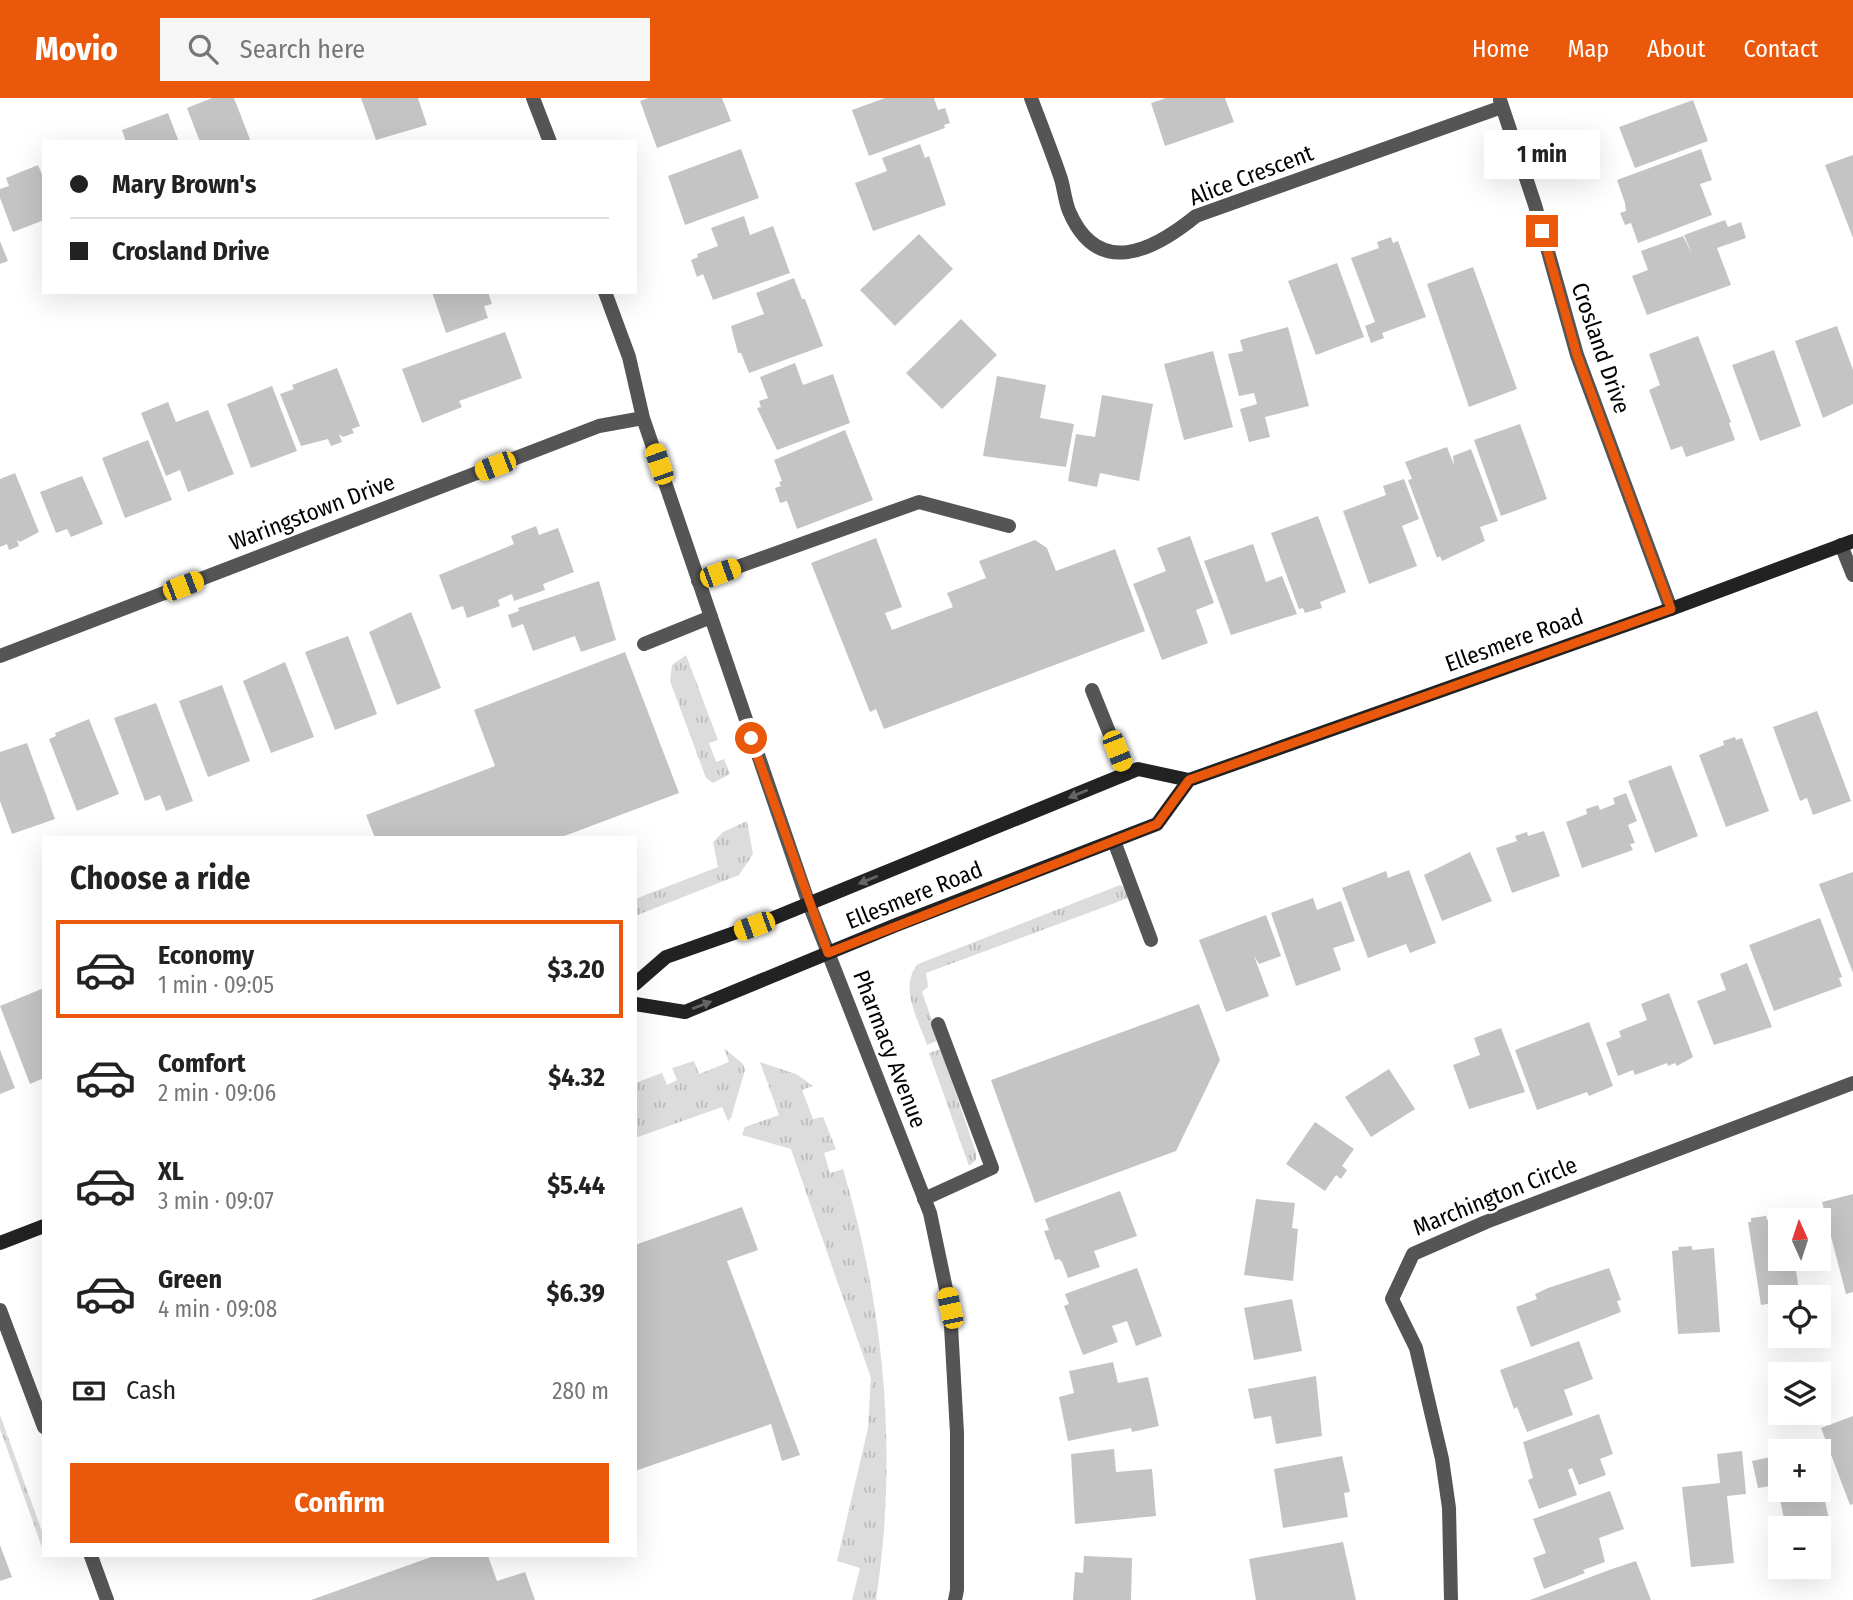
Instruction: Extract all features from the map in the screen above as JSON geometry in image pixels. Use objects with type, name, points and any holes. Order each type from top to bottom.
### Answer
[{"type":"main road","name":"Ellesmere Road","points":[[637,982],[666,957],[809,904],[1138,769],[1189,780],[1671,609],[1847,543]]},
{"type":"main road","name":"Ellesmere Road","points":[[637,1004],[685,1012],[828,953],[1114,842],[1157,824],[1189,780]]},
{"type":"main road","points":[[0,1244],[42,1227]]},
{"type":"street","points":[[533,98],[549,140]]},
{"type":"street","name":"Alice Crescent","points":[[1031,98],[1062,182],[1069,209],[1080,231],[1097,248],[1120,253],[1142,251],[1175,234],[1196,216],[1501,103]]},
{"type":"street","name":"Crosland Drive","points":[[1501,103],[1535,205],[1577,355],[1671,609]]},
{"type":"street","name":"Pharmacy Avenue","points":[[606,294],[629,357],[643,418],[809,904],[924,1199],[950,1308],[957,1433],[955,1600]]},
{"type":"street","name":"Waringstown Drive","points":[[0,656],[600,426],[643,418]]},
{"type":"street","points":[[698,581],[919,502],[1009,526]]},
{"type":"street","points":[[1847,543],[1853,575]]},
{"type":"street","points":[[644,644],[711,617]]},
{"type":"street","points":[[1092,690],[1126,774]]},
{"type":"street","points":[[1114,842],[1151,940]]},
{"type":"street","points":[[924,1199],[992,1168],[938,1024]]},
{"type":"street","name":"Marchington Circle","points":[[1451,1600],[1449,1508],[1442,1459],[1416,1348],[1392,1299],[1413,1254],[1499,1217],[1853,1083]]},
{"type":"street","points":[[0,1310],[42,1422]]},
{"type":"street","points":[[92,1557],[107,1600]]},
{"type":"green space","points":[[686,655],[718,740],[709,743],[716,762],[724,759],[730,774],[713,783],[706,778],[670,681],[672,665]]},
{"type":"green space","points":[[747,821],[753,854],[739,875],[637,915],[637,898],[718,867],[713,842],[723,832]]},
{"type":"green space","points":[[1120,885],[1128,889],[1131,897],[926,973],[928,987],[922,992],[939,1040],[927,1045],[910,993],[912,973],[918,964]]},
{"type":"green space","points":[[724,1048],[743,1064],[745,1070],[728,1121],[722,1107],[637,1137],[637,1082],[662,1073],[667,1085],[677,1080],[672,1068],[694,1061],[699,1074],[729,1062]]},
{"type":"green space","points":[[941,1049],[976,1153],[976,1160],[969,1166],[929,1053]]},
{"type":"green space","points":[[760,1062],[796,1074],[813,1086],[802,1090],[813,1119],[823,1117],[836,1149],[824,1153],[830,1173],[843,1169],[869,1275],[884,1383],[886,1437],[883,1546],[876,1600],[852,1600],[860,1568],[837,1561],[868,1428],[871,1378],[791,1149],[742,1135],[745,1127],[779,1115]]},
{"type":"green space","points":[[0,1415],[42,1531],[42,1547],[0,1429]]},
{"type":"building","points":[[212,98],[234,98],[250,140],[199,140],[187,108]]},
{"type":"building","points":[[361,98],[418,98],[427,125],[376,140]]},
{"type":"building","points":[[648,98],[722,98],[731,121],[657,148],[640,101]]},
{"type":"building","points":[[885,98],[934,98],[938,110],[945,108],[950,123],[944,125],[945,128],[869,156],[852,110]]},
{"type":"building","points":[[1166,98],[1225,98],[1234,122],[1165,146],[1151,103]]},
{"type":"building","points":[[1693,100],[1708,141],[1635,168],[1619,127]]},
{"type":"building","points":[[168,113],[178,140],[125,140],[122,130]]},
{"type":"building","points":[[920,144],[925,158],[929,156],[946,205],[873,231],[855,183],[887,171],[882,158]]},
{"type":"building","points":[[741,149],[759,198],[685,225],[668,176]]},
{"type":"building","points":[[1701,149],[1712,180],[1700,184],[1712,215],[1638,243],[1631,223],[1625,225],[1620,213],[1626,211],[1617,180]]},
{"type":"building","points":[[1853,155],[1853,238],[1825,165]]},
{"type":"building","points":[[38,165],[42,174],[42,221],[13,232],[0,198],[0,189],[9,186],[6,178]]},
{"type":"building","points":[[744,216],[750,235],[773,226],[790,273],[713,300],[703,274],[697,277],[691,260],[698,257],[697,254],[718,246],[711,228]]},
{"type":"building","points":[[1725,220],[1728,227],[1741,222],[1746,238],[1717,248],[1731,285],[1647,315],[1632,276],[1648,270],[1641,251],[1683,236],[1692,254],[1684,235]]},
{"type":"building","points":[[919,234],[953,269],[895,326],[860,290]]},
{"type":"building","points":[[1391,237],[1393,243],[1398,241],[1426,317],[1382,333],[1384,338],[1371,343],[1365,326],[1375,322],[1351,258],[1379,248],[1377,242]]},
{"type":"building","points":[[0,241],[8,261],[0,264]]},
{"type":"building","points":[[1337,263],[1364,337],[1316,355],[1288,281]]},
{"type":"building","points":[[1473,267],[1517,389],[1469,407],[1427,284]]},
{"type":"building","points":[[794,278],[823,346],[749,373],[741,353],[738,353],[731,326],[764,314],[756,293]]},
{"type":"building","points":[[433,294],[489,294],[492,304],[484,306],[488,318],[446,333]]},
{"type":"building","points":[[961,319],[997,355],[942,409],[906,373]]},
{"type":"building","points":[[1837,326],[1853,370],[1853,404],[1823,418],[1795,341]]},
{"type":"building","points":[[1288,327],[1309,406],[1265,417],[1270,437],[1249,442],[1240,409],[1257,404],[1254,393],[1239,396],[1228,354],[1243,351],[1240,340]]},
{"type":"building","points":[[505,332],[522,378],[459,401],[462,407],[422,423],[402,369]]},
{"type":"building","points":[[1698,336],[1731,422],[1729,423],[1735,440],[1686,457],[1682,446],[1671,450],[1649,390],[1660,385],[1649,354]]},
{"type":"building","points":[[1774,350],[1801,426],[1760,441],[1732,365]]},
{"type":"building","points":[[1213,351],[1233,427],[1184,440],[1164,364]]},
{"type":"building","points":[[795,363],[803,385],[833,374],[850,423],[777,450],[757,408],[761,407],[759,401],[768,398],[760,377]]},
{"type":"building","points":[[337,368],[360,426],[352,429],[354,433],[343,437],[339,434],[342,442],[331,446],[328,439],[301,446],[280,394],[294,389],[292,385]]},
{"type":"building","points":[[997,376],[1046,385],[1040,418],[1074,424],[1066,467],[983,456]]},
{"type":"building","points":[[272,386],[297,451],[251,468],[227,404]]},
{"type":"building","points":[[1102,395],[1153,404],[1139,481],[1100,473],[1097,487],[1068,481],[1076,434],[1095,437]]},
{"type":"building","points":[[168,402],[176,422],[208,410],[234,474],[188,492],[180,470],[166,476],[141,413]]},
{"type":"building","points":[[1520,424],[1547,499],[1501,516],[1474,440]]},
{"type":"building","points":[[845,430],[873,500],[797,529],[787,501],[780,503],[775,488],[781,486],[779,482],[782,481],[774,460]]},
{"type":"building","points":[[148,440],[172,500],[125,518],[102,458]]},
{"type":"building","points":[[1447,447],[1454,465],[1453,456],[1471,449],[1498,521],[1480,527],[1485,541],[1442,561],[1440,556],[1437,558],[1408,480],[1412,479],[1405,462]]},
{"type":"building","points":[[15,473],[39,532],[20,542],[17,540],[19,546],[9,550],[7,544],[0,547],[0,479]]},
{"type":"building","points":[[82,476],[103,524],[71,537],[67,529],[56,533],[40,492]]},
{"type":"building","points":[[1404,479],[1419,519],[1402,526],[1417,566],[1369,584],[1343,511],[1386,495],[1383,486]]},
{"type":"building","points":[[1318,516],[1346,592],[1320,602],[1322,608],[1305,613],[1303,608],[1299,609],[1271,533]]},
{"type":"building","points":[[536,526],[539,535],[558,528],[574,572],[543,584],[545,590],[514,601],[512,594],[498,600],[500,606],[467,618],[463,606],[452,610],[439,575],[514,544],[511,536]]},
{"type":"building","points":[[1190,536],[1214,603],[1196,610],[1208,643],[1162,660],[1133,584],[1166,571],[1157,548]]},
{"type":"building","points":[[876,538],[902,607],[885,613],[892,630],[953,607],[947,593],[986,578],[979,561],[1035,540],[1047,548],[1056,571],[1115,549],[1145,631],[884,729],[876,709],[870,712],[811,563]]},
{"type":"building","points":[[1253,544],[1266,582],[1282,576],[1297,614],[1231,635],[1204,561]]},
{"type":"building","points":[[599,581],[616,640],[581,652],[575,636],[533,651],[523,624],[512,628],[508,615],[519,611],[518,608]]},
{"type":"building","points":[[411,612],[441,688],[397,705],[369,632]]},
{"type":"building","points":[[348,636],[377,714],[335,730],[305,652]]},
{"type":"building","points":[[625,652],[679,793],[564,836],[374,836],[366,815],[495,766],[474,710]]},
{"type":"building","points":[[285,662],[314,737],[271,753],[243,681]]},
{"type":"building","points":[[222,685],[250,761],[208,777],[179,701]]},
{"type":"building","points":[[156,703],[193,801],[166,811],[160,795],[145,801],[114,718]]},
{"type":"building","points":[[1817,711],[1851,801],[1813,815],[1807,798],[1800,801],[1773,727]]},
{"type":"building","points":[[89,719],[119,794],[77,811],[49,739],[56,736],[55,733]]},
{"type":"building","points":[[1735,737],[1736,740],[1742,738],[1769,811],[1726,827],[1699,755],[1724,745],[1723,741]]},
{"type":"building","points":[[27,743],[55,819],[12,834],[0,801],[0,752]]},
{"type":"building","points":[[1671,765],[1698,836],[1655,853],[1628,781]]},
{"type":"building","points":[[1626,793],[1637,821],[1628,825],[1635,843],[1630,844],[1633,850],[1582,868],[1566,822],[1587,814],[1586,809],[1598,805],[1600,810],[1615,804],[1613,798]]},
{"type":"building","points":[[1544,831],[1560,876],[1512,893],[1496,848],[1517,841],[1515,836],[1527,832],[1528,836]]},
{"type":"building","points":[[1470,852],[1492,901],[1442,921],[1424,875]]},
{"type":"building","points":[[1409,870],[1436,943],[1410,953],[1406,944],[1368,958],[1342,888],[1386,871],[1388,878]]},
{"type":"building","points":[[1853,872],[1853,973],[1819,884]]},
{"type":"building","points":[[1313,898],[1317,910],[1341,901],[1355,941],[1333,948],[1341,970],[1296,986],[1271,913]]},
{"type":"building","points":[[1266,915],[1281,956],[1259,964],[1254,956],[1269,996],[1226,1012],[1199,940]]},
{"type":"building","points":[[1820,918],[1842,977],[1839,978],[1842,986],[1774,1011],[1749,945]]},
{"type":"building","points":[[1747,963],[1772,1027],[1714,1045],[1697,1001],[1726,990],[1720,974]]},
{"type":"building","points":[[42,989],[42,1079],[30,1084],[0,1006]]},
{"type":"building","points":[[1669,993],[1693,1057],[1677,1066],[1675,1063],[1668,1066],[1667,1063],[1635,1075],[1633,1070],[1618,1076],[1606,1043],[1621,1037],[1619,1031],[1647,1020],[1641,1004]]},
{"type":"building","points":[[1199,1004],[1220,1060],[1176,1151],[1035,1203],[991,1080]]},
{"type":"building","points":[[1589,1022],[1613,1086],[1589,1096],[1587,1092],[1537,1110],[1515,1050]]},
{"type":"building","points":[[1501,1028],[1525,1092],[1469,1109],[1453,1065],[1480,1055],[1474,1038]]},
{"type":"building","points":[[0,1050],[15,1088],[0,1094]]},
{"type":"building","points":[[1389,1069],[1415,1109],[1371,1137],[1345,1097]]},
{"type":"building","points":[[1315,1122],[1354,1149],[1342,1166],[1347,1170],[1341,1179],[1336,1175],[1325,1191],[1286,1164]]},
{"type":"building","points":[[1120,1191],[1137,1236],[1094,1251],[1100,1267],[1068,1278],[1062,1262],[1055,1260],[1044,1231],[1049,1230],[1045,1219]]},
{"type":"building","points":[[1853,1194],[1853,1292],[1846,1294],[1831,1236],[1831,1208],[1824,1208],[1822,1202]]},
{"type":"building","points":[[1256,1199],[1295,1203],[1292,1228],[1298,1229],[1293,1281],[1244,1275]]},
{"type":"building","points":[[742,1207],[758,1250],[727,1261],[800,1455],[782,1461],[771,1424],[637,1470],[637,1244]]},
{"type":"building","points":[[1766,1216],[1768,1220],[1768,1271],[1796,1271],[1798,1285],[1768,1285],[1768,1304],[1761,1305],[1748,1222],[1751,1222],[1751,1218]]},
{"type":"building","points":[[1692,1246],[1692,1250],[1714,1248],[1720,1332],[1678,1334],[1672,1251],[1679,1250],[1678,1247]]},
{"type":"building","points":[[1137,1268],[1162,1336],[1136,1346],[1127,1321],[1112,1326],[1118,1342],[1083,1355],[1064,1306],[1069,1304],[1065,1294]]},
{"type":"building","points":[[1609,1268],[1621,1300],[1617,1301],[1621,1312],[1531,1347],[1516,1307],[1537,1299],[1535,1294],[1548,1288]]},
{"type":"building","points":[[1292,1299],[1302,1351],[1254,1360],[1244,1308]]},
{"type":"building","points":[[1579,1341],[1593,1379],[1564,1390],[1573,1415],[1527,1432],[1517,1407],[1514,1409],[1500,1370]]},
{"type":"building","points":[[1113,1362],[1118,1383],[1148,1377],[1159,1426],[1132,1432],[1131,1428],[1068,1441],[1059,1397],[1074,1393],[1069,1371]]},
{"type":"building","points":[[1316,1376],[1322,1436],[1276,1444],[1271,1416],[1254,1419],[1248,1389]]},
{"type":"building","points":[[1599,1414],[1613,1454],[1600,1459],[1606,1475],[1579,1485],[1572,1468],[1568,1470],[1577,1495],[1539,1509],[1528,1480],[1533,1478],[1523,1442]]},
{"type":"building","points":[[1853,1416],[1853,1504],[1850,1505],[1831,1455],[1831,1439],[1825,1439],[1821,1428]]},
{"type":"building","points":[[1114,1449],[1116,1472],[1152,1469],[1156,1516],[1075,1524],[1071,1454]]},
{"type":"building","points":[[1742,1451],[1746,1494],[1727,1496],[1734,1563],[1691,1567],[1682,1487],[1720,1483],[1717,1454]]},
{"type":"building","points":[[1342,1456],[1350,1492],[1344,1493],[1348,1517],[1283,1528],[1274,1469]]},
{"type":"building","points":[[1768,1458],[1768,1486],[1758,1488],[1752,1461]]},
{"type":"building","points":[[1610,1491],[1624,1529],[1599,1538],[1605,1562],[1544,1589],[1533,1558],[1546,1553],[1533,1519]]},
{"type":"building","points":[[1781,1502],[1825,1502],[1828,1516],[1783,1516]]},
{"type":"building","points":[[1343,1542],[1356,1600],[1256,1600],[1249,1559]]},
{"type":"building","points":[[0,1545],[12,1577],[0,1581]]},
{"type":"building","points":[[1084,1556],[1132,1558],[1131,1600],[1073,1600],[1075,1572],[1083,1573]]},
{"type":"building","points":[[431,1557],[488,1557],[497,1581],[525,1572],[535,1600],[311,1600]]},
{"type":"building","points":[[1636,1561],[1651,1600],[1530,1600],[1609,1570]]},
{"type":"route","points":[[751,738],[792,859],[828,953],[1157,824],[1189,780],[1671,609],[1577,355],[1542,231]]}]
